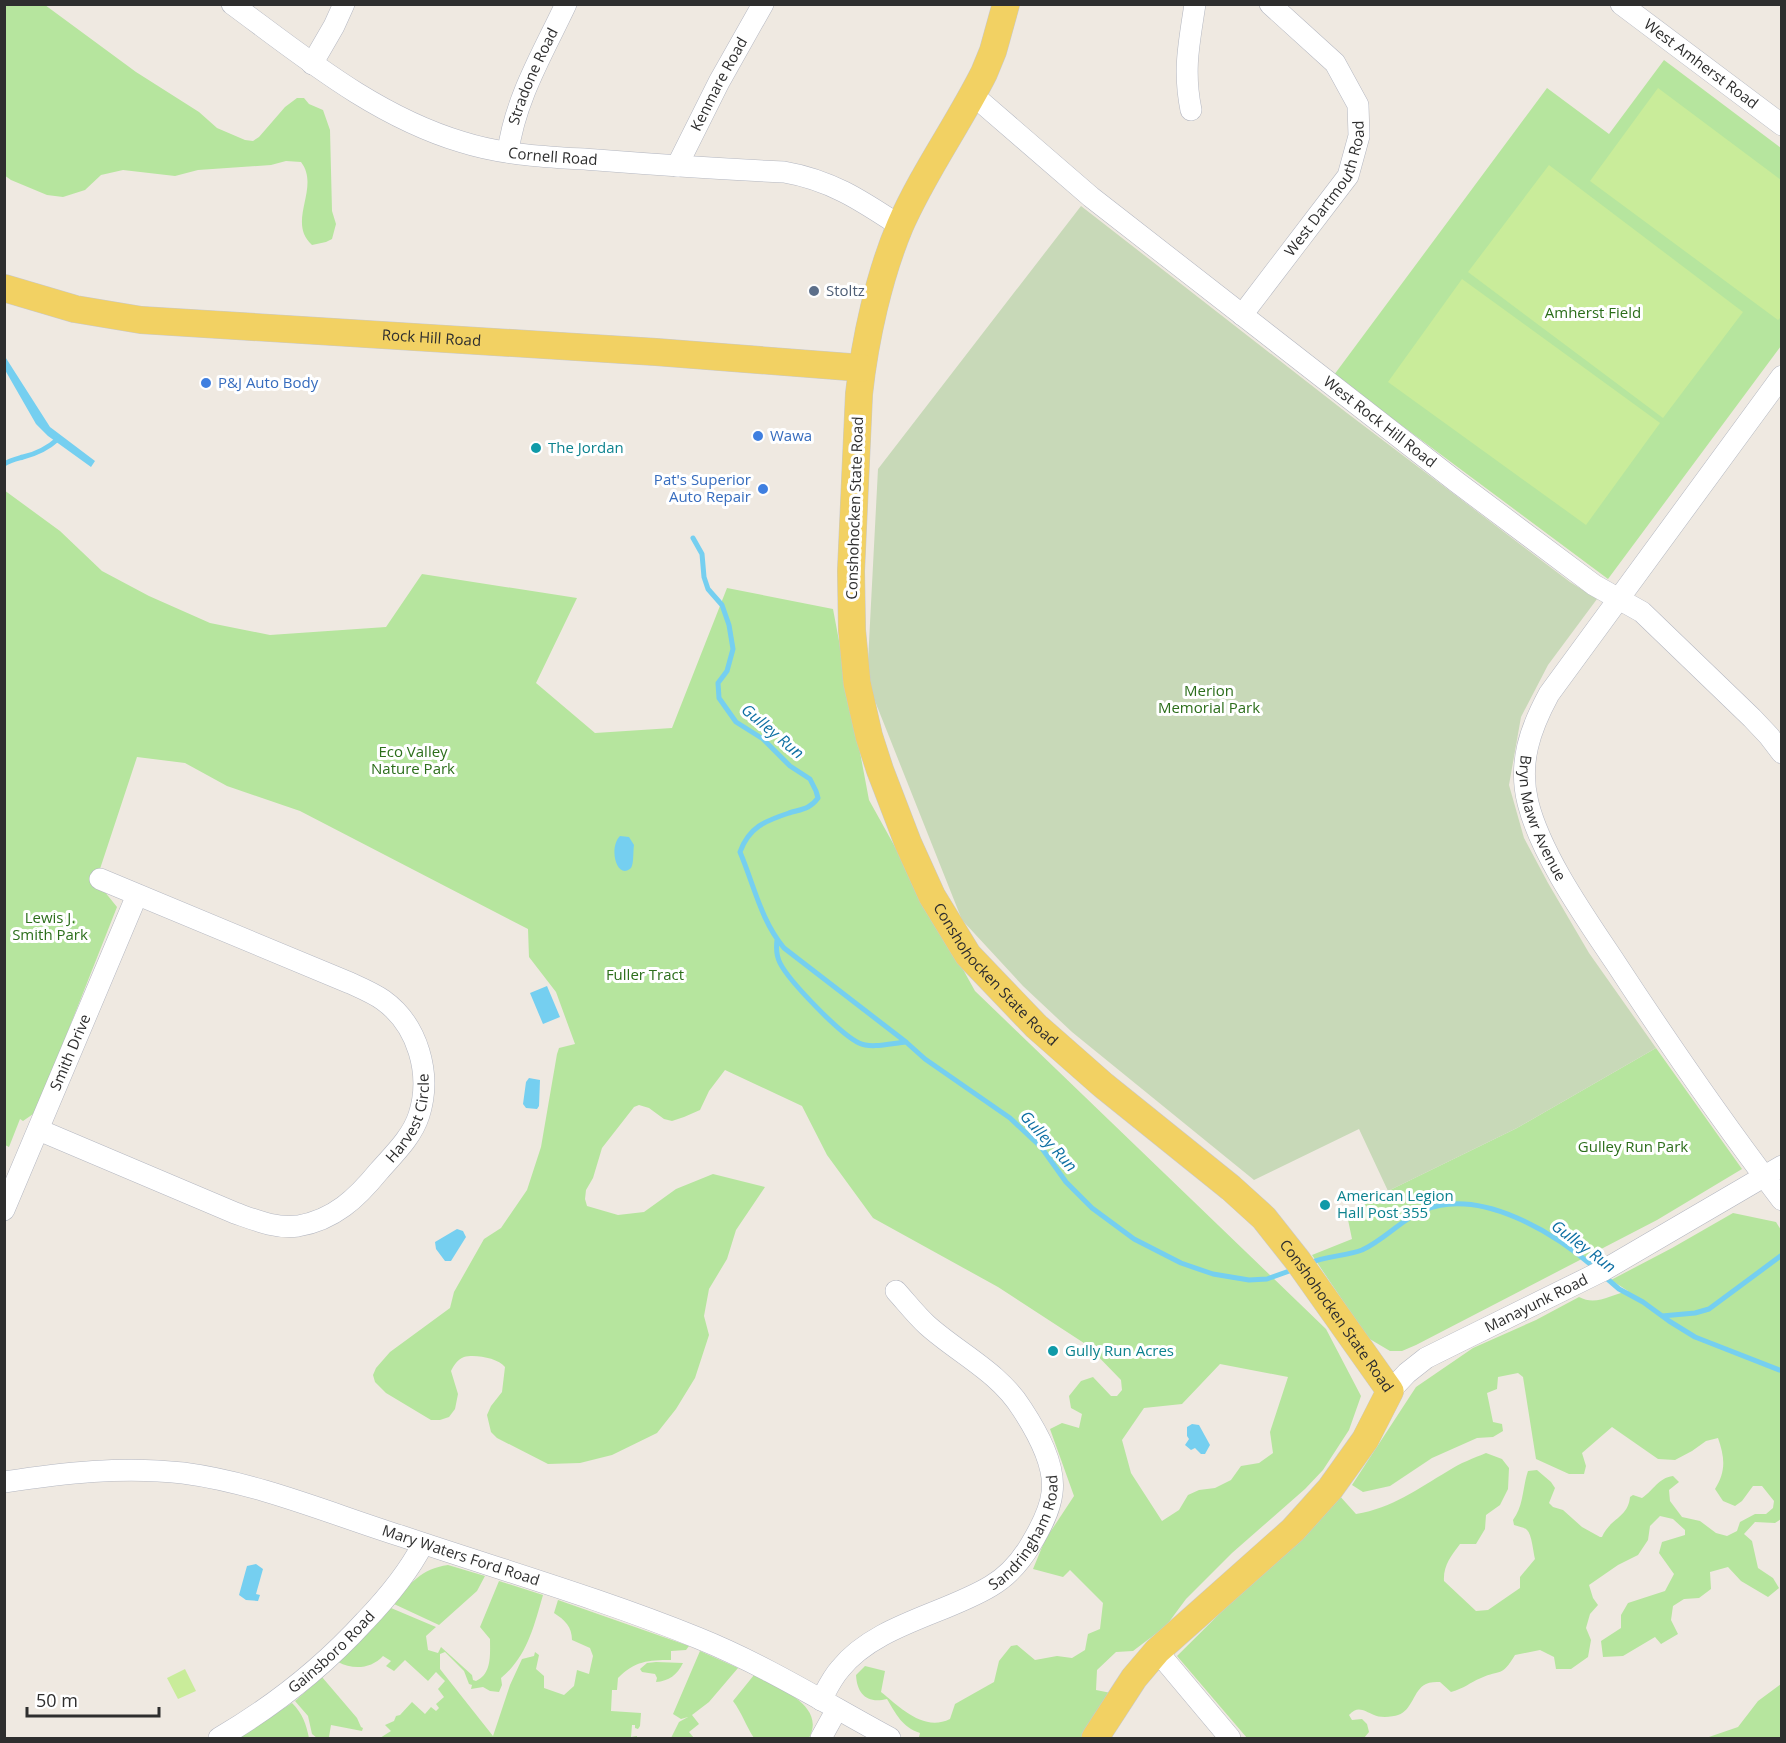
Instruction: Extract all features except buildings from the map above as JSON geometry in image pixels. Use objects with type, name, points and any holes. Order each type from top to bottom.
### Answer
[{"type":"main road","name":"Conshohocken State Road","points":[[1005,4],[993,51],[973,95],[900,226],[882,283],[862,368],[851,571],[852,630],[857,683],[869,736],[908,843],[932,897],[968,955],[1036,1026],[1103,1085],[1248,1202],[1264,1218],[1302,1266],[1390,1391],[1365,1440],[1329,1489],[1293,1530],[1157,1650],[1134,1678],[1095,1738]]},
{"type":"main road","name":"Rock Hill Road","points":[[4,288],[75,309],[141,320],[656,352],[862,368]]},
{"type":"street","name":"Cornell Road","points":[[232,4],[312,64],[366,99],[411,122],[462,142],[537,156],[784,172],[823,181],[900,226]]},
{"type":"street","points":[[312,64],[344,4]]},
{"type":"street","name":"Stradone Road","points":[[508,152],[513,119],[521,98],[566,4]]},
{"type":"street","name":"Kenmare Road","points":[[677,166],[719,82],[763,4]]},
{"type":"street","points":[[1191,110],[1186,66],[1195,4]]},
{"type":"street","name":"West Dartmouth Road","points":[[1242,315],[1348,176],[1359,136],[1358,105],[1335,63],[1270,4]]},
{"type":"street","name":"West Amherst Road","points":[[1621,4],[1782,125]]},
{"type":"street","name":"West Rock Hill Road","points":[[973,95],[1091,197],[1458,483],[1594,585],[1642,612],[1752,718],[1782,753]]},
{"type":"street","name":"Bryn Mawr Avenue","points":[[1782,376],[1566,668],[1534,721],[1525,761],[1528,802],[1551,859],[1599,938],[1677,1056],[1773,1172],[1782,1200]]},
{"type":"street","name":"Harvest Circle","points":[[39,1130],[235,1213],[268,1224],[296,1226],[325,1218],[346,1205],[370,1182],[408,1137],[419,1115],[423,1091],[422,1060],[411,1034],[384,1000],[350,983],[100,879]]},
{"type":"street","name":"Smith Drive","points":[[4,1210],[137,895]]},
{"type":"street","name":"Manayunk Road","points":[[1390,1391],[1426,1358],[1600,1272],[1773,1172]]},
{"type":"street","name":"Sandringham Road","points":[[820,1738],[840,1667],[870,1643],[902,1626],[973,1596],[1005,1576],[1017,1565],[1037,1534],[1047,1514],[1053,1493],[1045,1451],[1022,1408],[1003,1385],[926,1325],[896,1291]]},
{"type":"street","name":"Mary Waters Ford Road","points":[[4,1482],[70,1472],[152,1470],[200,1476],[251,1487],[645,1618],[698,1638],[749,1661],[890,1738]]},
{"type":"street","name":"Gainsboro Road","points":[[219,1738],[286,1695],[331,1657],[395,1587],[423,1544]]},
{"type":"street","points":[[1157,1650],[1230,1738]]},
{"type":"green space","points":[[4,5],[45,5],[136,72],[199,112],[217,128],[245,140],[253,141],[259,137],[285,107],[297,98],[304,98],[309,104],[323,110],[330,130],[332,211],[336,224],[332,239],[312,245],[305,236],[302,215],[308,183],[301,162],[286,161],[271,165],[198,170],[175,176],[123,170],[101,175],[85,190],[63,197],[47,195],[11,180],[4,175]]},
{"type":"green space","name":"Amherst Field","points":[[1664,60],[1781,148],[1781,346],[1608,579],[1334,375],[1547,88],[1609,134]]},
{"type":"green space","points":[[1658,88],[1781,180],[1782,316],[1778,320],[1590,181]]},
{"type":"green space","points":[[1549,165],[1743,312],[1663,418],[1468,272]]},
{"type":"green space","name":"Merion Memorial Park","points":[[1081,206],[1347,413],[1570,582],[1597,599],[1548,665],[1521,717],[1509,785],[1524,838],[1548,883],[1589,953],[1656,1048],[1517,1128],[1388,1191],[1359,1129],[1254,1180],[1072,1032],[1023,986],[962,920],[867,681],[878,469]]},
{"type":"green space","points":[[1462,279],[1660,423],[1586,525],[1388,382]]},
{"type":"green space","points":[[4,490],[60,531],[102,571],[149,596],[210,623],[270,635],[386,627],[422,574],[577,598],[536,683],[595,733],[672,728],[727,588],[833,609],[869,800],[975,991],[1326,1329],[1361,1396],[1349,1430],[1323,1470],[1305,1489],[1232,1553],[1186,1599],[1166,1626],[1133,1651],[1116,1652],[1097,1670],[1096,1690],[1111,1693],[1083,1738],[921,1738],[920,1733],[900,1719],[887,1699],[874,1700],[864,1696],[858,1687],[856,1675],[865,1666],[885,1671],[881,1692],[904,1711],[921,1720],[940,1722],[950,1719],[955,1704],[994,1682],[999,1661],[1011,1646],[1017,1645],[1035,1660],[1057,1656],[1072,1658],[1085,1650],[1088,1634],[1100,1629],[1103,1603],[1070,1570],[1063,1577],[1033,1569],[1045,1540],[1074,1496],[1050,1429],[1062,1423],[1079,1428],[1082,1414],[1071,1408],[1069,1396],[1081,1381],[1093,1377],[1111,1396],[1117,1396],[1122,1390],[1121,1380],[1087,1345],[998,1287],[873,1218],[827,1155],[802,1106],[725,1070],[709,1091],[700,1110],[672,1121],[639,1105],[634,1107],[602,1148],[593,1178],[586,1190],[585,1199],[587,1206],[618,1215],[644,1212],[676,1189],[713,1174],[765,1187],[736,1230],[727,1259],[709,1289],[704,1316],[709,1335],[695,1378],[676,1409],[657,1433],[612,1455],[580,1463],[548,1464],[497,1438],[491,1432],[487,1415],[502,1392],[505,1367],[492,1359],[474,1356],[460,1359],[451,1371],[458,1394],[455,1409],[449,1417],[431,1420],[386,1393],[375,1382],[373,1375],[390,1352],[450,1308],[454,1292],[484,1239],[501,1228],[527,1190],[541,1147],[557,1054],[559,1048],[575,1044],[556,992],[529,957],[528,929],[300,811],[227,786],[185,763],[137,757],[96,881],[117,907],[36,1112],[23,1121],[20,1119],[9,1147],[5,1145]],"holes":[[[1220,1364],[1288,1377],[1270,1432],[1273,1453],[1259,1463],[1241,1466],[1231,1480],[1215,1488],[1199,1490],[1188,1495],[1179,1510],[1162,1521],[1131,1473],[1122,1440],[1144,1408],[1182,1404]]]},
{"type":"green space","name":"Gulley Run Park","points":[[1656,1048],[1742,1169],[1657,1220],[1416,1345],[1402,1351],[1390,1351],[1368,1338],[1312,1255],[1352,1239],[1347,1215],[1388,1191],[1517,1128]]},
{"type":"green space","points":[[1733,1213],[1776,1222],[1781,1230],[1781,1519],[1775,1523],[1755,1522],[1744,1534],[1752,1541],[1758,1568],[1773,1578],[1779,1588],[1768,1597],[1741,1581],[1728,1567],[1710,1572],[1711,1589],[1699,1598],[1684,1599],[1673,1606],[1671,1620],[1678,1634],[1661,1644],[1655,1637],[1623,1656],[1603,1657],[1601,1641],[1621,1628],[1621,1615],[1628,1603],[1665,1591],[1674,1574],[1659,1553],[1662,1542],[1685,1535],[1685,1530],[1673,1519],[1660,1516],[1650,1526],[1648,1540],[1638,1555],[1618,1565],[1589,1585],[1598,1605],[1590,1614],[1586,1628],[1591,1640],[1588,1657],[1571,1669],[1556,1669],[1554,1657],[1540,1650],[1515,1655],[1500,1672],[1451,1692],[1440,1682],[1426,1684],[1418,1691],[1407,1709],[1398,1715],[1379,1717],[1355,1710],[1349,1715],[1352,1720],[1362,1719],[1367,1724],[1369,1732],[1364,1738],[1247,1738],[1177,1656],[1338,1494],[1356,1514],[1382,1507],[1404,1497],[1457,1466],[1486,1453],[1502,1459],[1509,1468],[1508,1489],[1500,1505],[1486,1515],[1485,1529],[1476,1544],[1460,1544],[1445,1571],[1444,1581],[1476,1611],[1488,1610],[1520,1588],[1520,1577],[1535,1559],[1529,1532],[1514,1525],[1513,1520],[1521,1503],[1528,1471],[1537,1470],[1551,1482],[1555,1488],[1549,1503],[1553,1507],[1563,1510],[1582,1527],[1600,1537],[1626,1509],[1630,1497],[1633,1495],[1642,1498],[1660,1482],[1673,1476],[1679,1482],[1669,1490],[1670,1501],[1682,1517],[1700,1521],[1716,1533],[1727,1536],[1737,1531],[1740,1522],[1755,1514],[1766,1514],[1773,1508],[1774,1501],[1762,1486],[1753,1486],[1742,1501],[1735,1506],[1723,1501],[1715,1489],[1723,1464],[1718,1438],[1706,1441],[1675,1460],[1658,1459],[1612,1427],[1582,1453],[1586,1466],[1584,1474],[1569,1474],[1536,1459],[1523,1377],[1518,1373],[1498,1377],[1497,1389],[1487,1393],[1493,1422],[1502,1424],[1503,1431],[1493,1437],[1477,1438],[1432,1458],[1390,1486],[1363,1492],[1352,1485],[1416,1387],[1473,1348],[1536,1320],[1579,1297],[1597,1300],[1628,1291],[1611,1280]]},
{"type":"green space","points":[[448,1565],[485,1576],[477,1591],[439,1625],[394,1604],[417,1578],[430,1570]]},
{"type":"green space","points":[[499,1581],[543,1595],[528,1640],[517,1661],[501,1678],[502,1685],[499,1692],[483,1687],[471,1689],[472,1685],[469,1684],[464,1671],[445,1652],[440,1654],[440,1669],[493,1736],[510,1685],[522,1659],[534,1656],[535,1652],[539,1655],[536,1669],[544,1676],[544,1688],[564,1695],[574,1686],[577,1670],[589,1674],[593,1656],[590,1648],[572,1640],[567,1624],[554,1613],[558,1600],[689,1646],[686,1650],[671,1651],[671,1660],[655,1660],[636,1665],[618,1678],[617,1690],[612,1690],[611,1711],[641,1713],[638,1729],[632,1725],[631,1737],[637,1736],[637,1738],[380,1738],[391,1731],[385,1725],[394,1721],[396,1716],[400,1715],[412,1702],[425,1714],[431,1707],[436,1711],[439,1708],[436,1704],[444,1697],[438,1689],[445,1681],[436,1672],[428,1681],[405,1660],[394,1671],[386,1666],[391,1661],[383,1656],[373,1664],[362,1667],[338,1662],[391,1608],[436,1627],[426,1636],[428,1650],[438,1653],[441,1647],[476,1681],[485,1674],[489,1663],[490,1639],[480,1627]]},
{"type":"green space","points":[[700,1651],[738,1668],[709,1702],[692,1715],[699,1724],[689,1732],[694,1738],[671,1738],[679,1722],[688,1717],[681,1719],[673,1714]]},
{"type":"green space","points":[[647,1663],[683,1663],[672,1677],[656,1682],[655,1674],[642,1672],[640,1669]]},
{"type":"green space","points":[[185,1669],[196,1691],[178,1699],[167,1678]]},
{"type":"green space","points":[[754,1675],[786,1692],[805,1707],[811,1716],[813,1726],[809,1738],[754,1738],[733,1701]]},
{"type":"green space","points":[[322,1677],[357,1718],[363,1728],[362,1731],[331,1725],[329,1737],[317,1738],[312,1734],[308,1716],[295,1701]]},
{"type":"green space","points":[[1781,1684],[1781,1738],[1706,1738],[1738,1727],[1758,1701]]},
{"type":"green space","points":[[292,1703],[304,1719],[309,1738],[239,1738]]},
{"type":"water","points":[[4,355],[50,427],[95,461],[91,467],[48,436],[36,424],[5,370]]},
{"type":"water","points":[[620,836],[629,837],[634,845],[632,866],[626,871],[618,867],[616,861],[616,841]]},
{"type":"water","points":[[547,986],[560,1017],[543,1024],[530,993]]},
{"type":"water","points":[[529,1078],[540,1080],[537,1109],[526,1108],[523,1104],[526,1082]]},
{"type":"water","points":[[457,1229],[463,1231],[466,1237],[451,1261],[445,1261],[436,1249],[435,1242]]},
{"type":"water","points":[[1192,1424],[1199,1425],[1210,1445],[1205,1454],[1201,1454],[1195,1448],[1191,1450],[1185,1445],[1189,1439],[1187,1427]]},
{"type":"water","points":[[256,1564],[263,1569],[256,1594],[260,1595],[258,1601],[246,1600],[239,1595],[247,1566]]},
{"type":"waterway","points":[[4,464],[37,452],[58,439]]},
{"type":"waterway","name":"Gulley Run","points":[[693,538],[702,554],[704,577],[708,589],[722,605],[729,625],[733,649],[727,671],[718,683],[719,698],[736,722],[763,739],[790,766],[810,779],[818,798],[805,808],[759,826],[748,836],[740,852],[769,926],[784,948],[925,1059],[1010,1118],[1041,1147],[1066,1182],[1092,1208],[1134,1239],[1181,1263],[1213,1274],[1249,1280],[1267,1279],[1295,1269]]},
{"type":"waterway","points":[[777,940],[776,949],[780,963],[793,982],[851,1038],[870,1046],[906,1042]]},
{"type":"waterway","name":"Gulley Run","points":[[1309,1263],[1362,1250],[1424,1210],[1446,1204],[1469,1204],[1516,1217],[1538,1228],[1595,1268]]},
{"type":"waterway","points":[[1662,1316],[1695,1313],[1709,1309],[1782,1255]]},
{"type":"waterway","name":"Gulley Run","points":[[1604,1276],[1619,1289],[1643,1302],[1695,1337],[1782,1371]]},
{"type":"place","name":"Stoltz","points":[[814,291]]},
{"type":"place","name":"P&J Auto Body","points":[[206,383]]},
{"type":"place","name":"Wawa","points":[[758,436]]},
{"type":"place","name":"The Jordan","points":[[536,448]]},
{"type":"place","name":"Pat's Superior Auto Repair","points":[[763,489]]},
{"type":"place","name":"American Legion Hall Post 355","points":[[1325,1205]]},
{"type":"place","name":"Gully Run Acres","points":[[1053,1351]]},
{"type":"park label","name":"Eco Valley Nature Park","points":[[413,760]]},
{"type":"park label","name":"Lewis J. Smith Park","points":[[50,926]]},
{"type":"park label","name":"Fuller Tract","points":[[645,975]]}]
